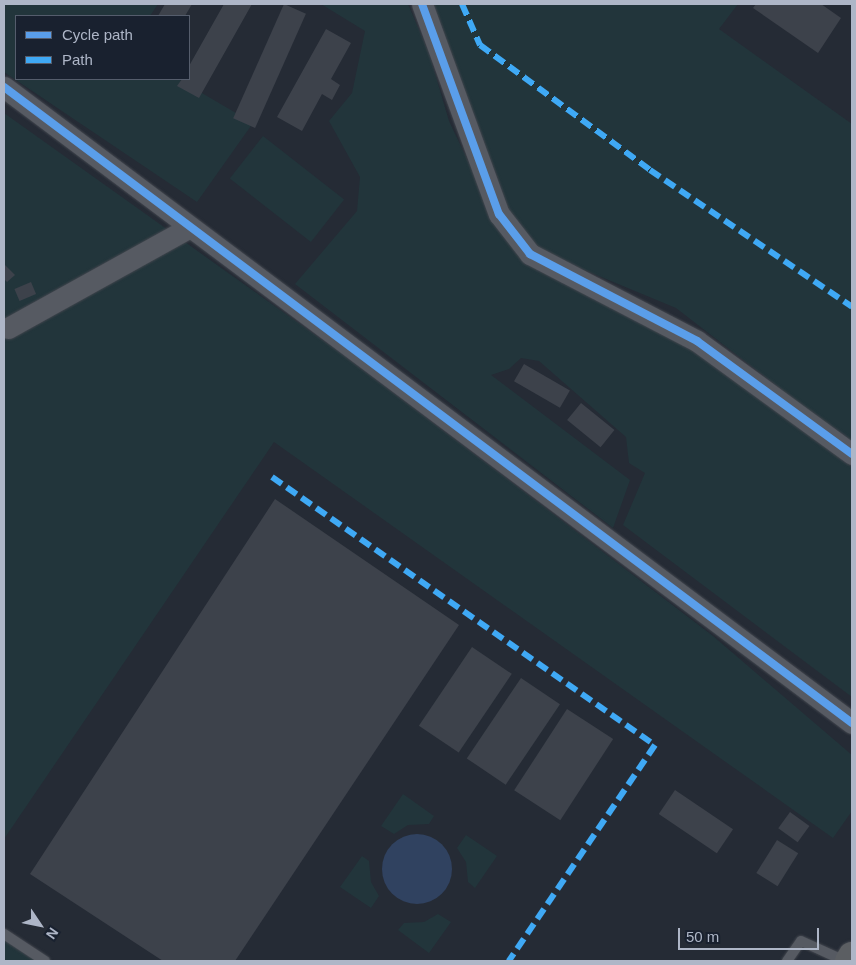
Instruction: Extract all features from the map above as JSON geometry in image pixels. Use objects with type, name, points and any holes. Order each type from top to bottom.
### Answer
[{"type":"highway","points":[[847,961],[852,956]]},
{"type":"street","points":[[422,4],[499,214],[530,254],[697,341],[852,454]]},
{"type":"street","points":[[4,87],[852,724]]},
{"type":"street","points":[[8,328],[190,227]]},
{"type":"lane","points":[[4,934],[45,961]]},
{"type":"lane","points":[[787,961],[801,941],[847,961]]},
{"type":"shaded area","points":[[4,4],[158,4],[151,15],[15,15],[15,79],[4,72]]},
{"type":"shaded area","points":[[321,4],[408,4],[429,53],[449,121],[496,220],[697,351],[852,467],[852,697],[623,525],[645,473],[629,463],[626,437],[539,361],[521,358],[509,369],[491,375],[630,480],[613,528],[295,284],[357,211],[360,177],[329,121],[352,93],[365,31]]},
{"type":"shaded area","points":[[433,4],[738,4],[719,29],[852,124],[852,444],[676,308],[541,252],[505,209],[469,120]]},
{"type":"shaded area","points":[[16,80],[180,80],[253,123],[197,202]]},
{"type":"shaded area","points":[[4,113],[335,349],[518,487],[713,636],[852,755],[852,811],[833,838],[274,442],[4,839]]},
{"type":"shaded area","points":[[263,136],[344,199],[311,242],[230,179]]},
{"type":"shaded area","points":[[403,794],[434,816],[429,824],[408,825],[394,834],[381,826]]},
{"type":"shaded area","points":[[466,835],[497,856],[475,888],[468,882],[466,862],[457,848]]},
{"type":"shaded area","points":[[362,856],[369,861],[371,882],[379,896],[371,908],[340,887]]},
{"type":"shaded area","points":[[438,914],[451,922],[429,953],[398,930],[404,923],[424,922]]},
{"type":"shaded area","points":[[4,934],[45,961],[4,961]]},
{"type":"water","points":[[417,834],[436,840],[446,850],[452,869],[446,888],[436,898],[417,904],[398,898],[388,888],[382,869],[388,850],[398,840]]},
{"type":"building","points":[[165,4],[192,4],[186,15],[159,15]]},
{"type":"building","points":[[224,4],[252,4],[199,98],[177,86],[181,80],[190,80],[190,64]]},
{"type":"building","points":[[284,4],[306,14],[255,128],[233,118]]},
{"type":"building","points":[[756,4],[821,4],[841,18],[818,53],[753,8]]},
{"type":"building","points":[[326,29],[351,43],[331,79],[340,85],[332,100],[322,94],[302,131],[277,117]]},
{"type":"building","points":[[4,264],[15,275],[7,282],[4,279]]},
{"type":"building","points":[[31,282],[36,294],[20,301],[14,289]]},
{"type":"building","points":[[524,364],[570,390],[560,408],[514,381]]},
{"type":"building","points":[[581,403],[614,430],[601,447],[567,420]]},
{"type":"building","points":[[275,499],[459,625],[235,961],[163,961],[30,874]]},
{"type":"building","points":[[472,647],[512,674],[459,753],[419,726]]},
{"type":"building","points":[[521,678],[560,704],[506,785],[467,758]]},
{"type":"building","points":[[567,709],[613,739],[560,820],[514,790]]},
{"type":"building","points":[[675,790],[733,829],[717,853],[659,814]]},
{"type":"building","points":[[790,812],[809,826],[798,842],[778,828]]},
{"type":"building","points":[[777,840],[798,853],[778,886],[756,873]]},
{"type":"marked path","points":[[462,4],[480,45],[650,170],[852,307]]},
{"type":"marked path","points":[[272,477],[655,745],[509,961]]},
{"type":"cycle path","points":[[422,4],[499,214],[530,254],[697,341],[852,454]]},
{"type":"cycle path","points":[[4,87],[852,723]]}]
